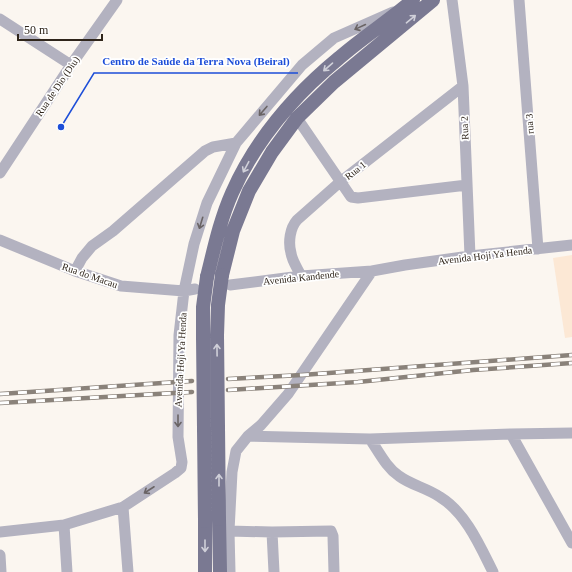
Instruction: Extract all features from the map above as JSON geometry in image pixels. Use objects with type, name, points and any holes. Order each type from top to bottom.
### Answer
[{"type":"main road","points":[[220,572],[217,335],[218,305],[226,280],[234,230],[249,191],[272,152],[297,118],[334,82],[434,0]]},
{"type":"main road","points":[[205,572],[202,337],[203,307],[207,278],[218,233],[232,193],[253,155],[277,118],[308,85],[329,66],[411,2]]},
{"type":"street","name":"Rua de Dio (Diu)","points":[[0,173],[71,65],[117,0]]},
{"type":"street","name":"Rua 2","points":[[452,0],[463,86],[470,256]]},
{"type":"street","name":"rua 3","points":[[519,0],[538,249]]},
{"type":"street","name":"Avenida Hoji Ya Henda","points":[[122,507],[181,468],[182,462],[178,437],[177,382],[179,335],[189,290],[194,244],[207,203],[236,143],[302,65],[334,38],[411,2]]},
{"type":"street","points":[[0,19],[71,65]]},
{"type":"street","name":"Rua 1","points":[[301,276],[291,253],[290,233],[292,225],[303,213],[340,182],[463,86]]},
{"type":"street","points":[[297,118],[351,197],[358,198],[466,185]]},
{"type":"street","points":[[75,271],[82,258],[92,246],[113,231],[205,151],[213,147],[236,143]]},
{"type":"street","name":"Rua do Macau","points":[[0,240],[75,271],[121,286],[148,289],[189,290]]},
{"type":"street","points":[[538,249],[572,244]]},
{"type":"street","name":"Avenida Hoji Ya Henda","points":[[372,271],[470,256],[538,249]]},
{"type":"street","points":[[230,572],[229,531],[232,472],[236,452],[248,436],[261,425],[288,394],[372,271]]},
{"type":"street","name":"Avenida Kandende","points":[[226,280],[372,271]]},
{"type":"street","points":[[248,436],[370,440],[572,433]]},
{"type":"street","points":[[511,434],[572,543]]},
{"type":"street","points":[[370,440],[390,468],[399,476],[440,497],[455,510],[463,519],[492,572]]},
{"type":"street","points":[[0,532],[64,525],[122,507],[128,572]]},
{"type":"street","points":[[64,525],[67,572]]},
{"type":"street","points":[[229,531],[331,531],[333,536],[334,572]]},
{"type":"street","points":[[272,532],[274,572]]},
{"type":"street","points":[[0,555],[1,572]]},
{"type":"shaded area","points":[[572,255],[572,337],[565,338],[553,258]]},
{"type":"railway","points":[[228,379],[572,355]]},
{"type":"railway","points":[[228,390],[358,382],[473,370],[572,363]]},
{"type":"railway","points":[[0,394],[192,381]]},
{"type":"railway","points":[[0,403],[192,392]]},
{"type":"place","name":"Centro de Saúde da Terra Nova (Beiral)","points":[[61,127]]}]
